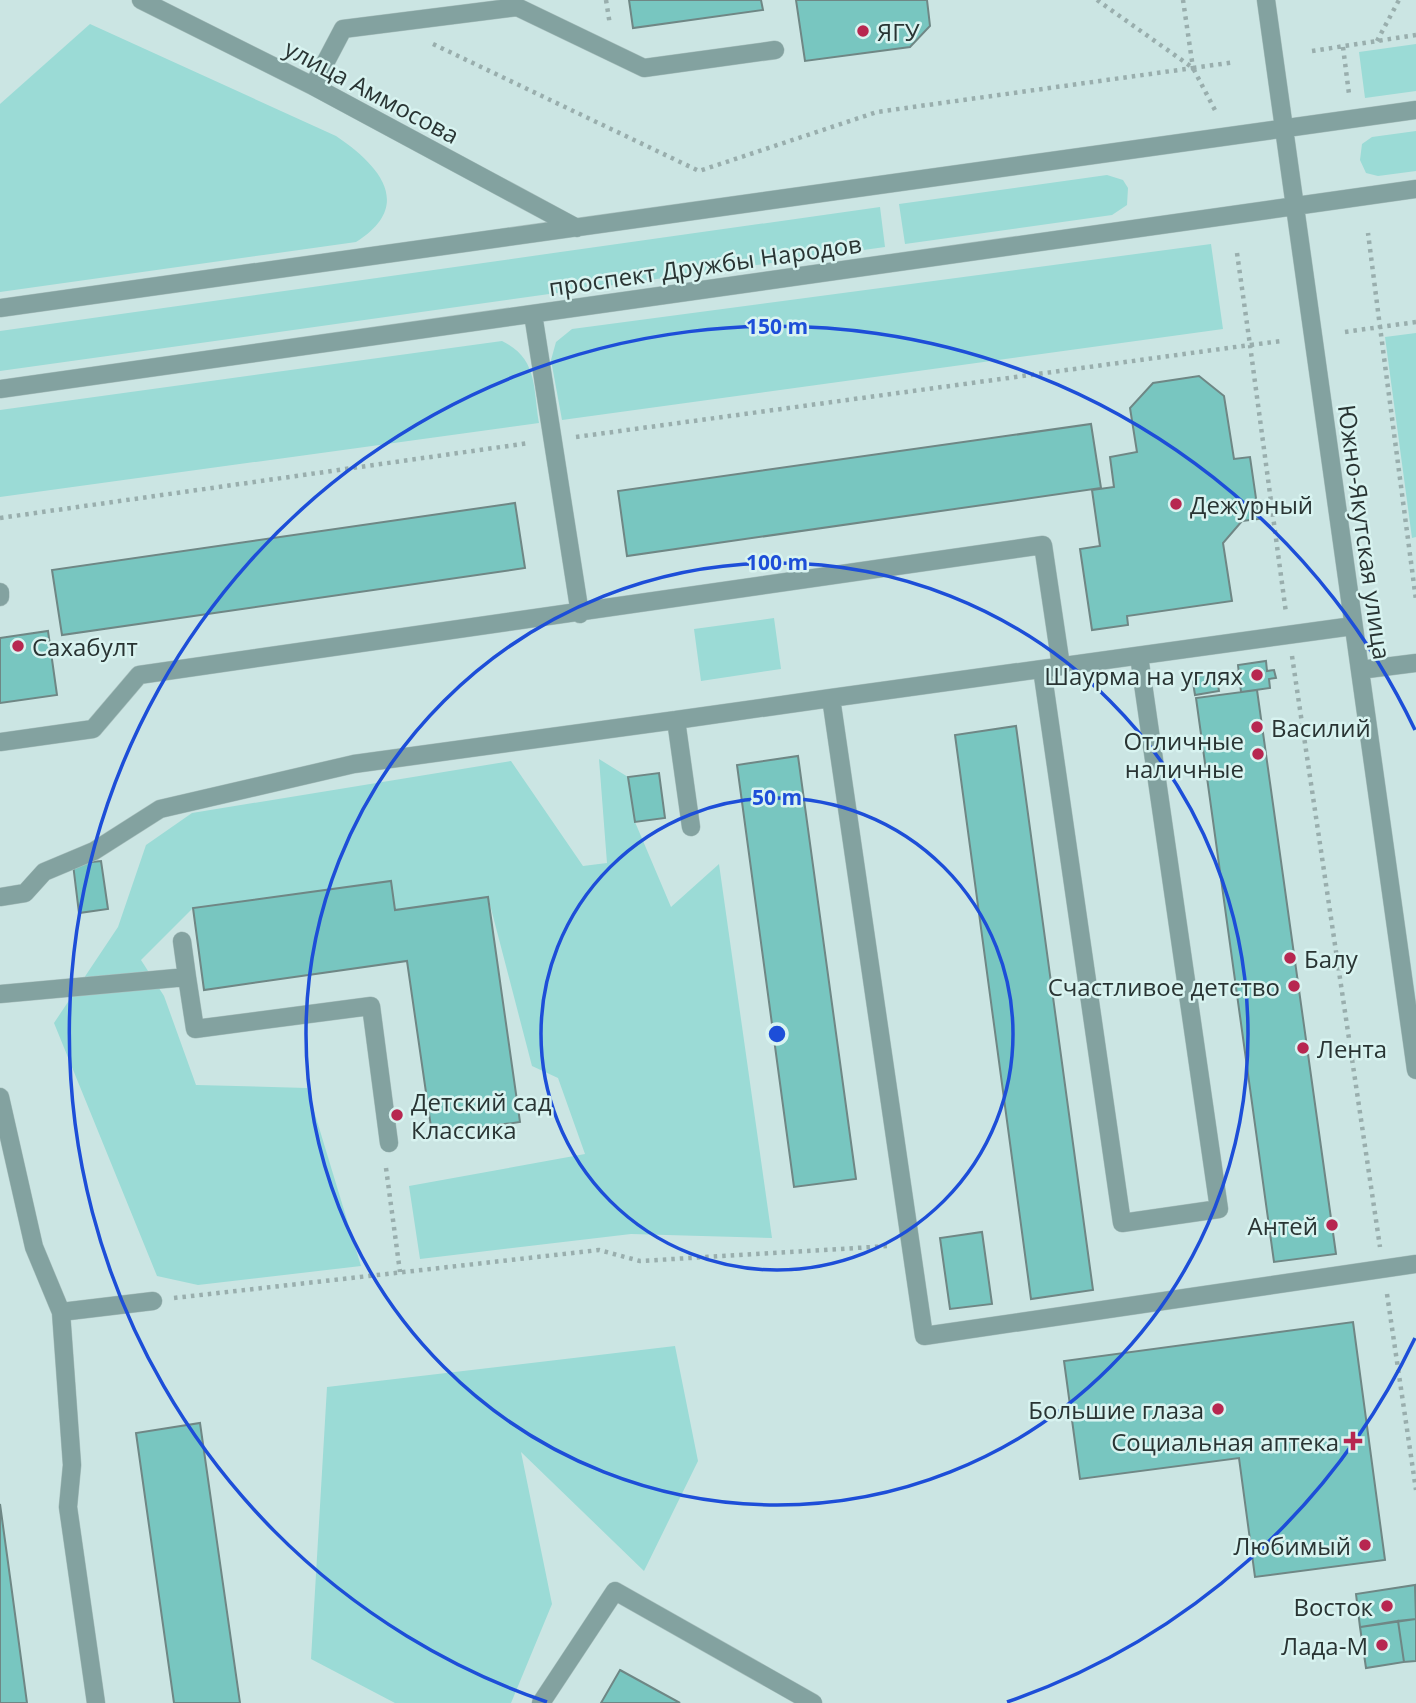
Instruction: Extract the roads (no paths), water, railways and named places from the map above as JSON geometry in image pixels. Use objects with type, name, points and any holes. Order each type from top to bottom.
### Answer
[{"type":"street","name":"улица Аммосова","points":[[141,0],[313,86],[578,228]]},
{"type":"street","name":"Южно-Якутская улица","points":[[1266,0],[1415,1062]]},
{"type":"street","points":[[313,86],[343,29],[517,7],[644,68],[775,50]]},
{"type":"street","points":[[0,308],[1416,110]]},
{"type":"street","name":"проспект Дружбы Народов","points":[[0,389],[1416,189]]},
{"type":"street","points":[[533,314],[580,614]]},
{"type":"street","points":[[0,742],[93,729],[139,675],[580,614],[1044,545],[1061,666]]},
{"type":"street","points":[[0,897],[25,893],[44,872],[94,851],[160,809],[354,764],[1353,626]]},
{"type":"street","points":[[1042,669],[1122,1223],[1219,1209],[1139,656]]},
{"type":"street","points":[[1360,670],[1416,663]]},
{"type":"street","points":[[831,698],[924,1336],[1416,1264]]},
{"type":"street","points":[[676,720],[691,827]]},
{"type":"street","points":[[182,941],[195,1029],[371,1006],[389,1143]]},
{"type":"street","points":[[0,994],[187,977]]},
{"type":"street","points":[[0,1097],[34,1247],[61,1312],[72,1465],[68,1507],[96,1703]]},
{"type":"street","points":[[61,1312],[153,1301]]},
{"type":"street","points":[[541,1703],[615,1591],[813,1703]]},
{"type":"place","name":"ЯГУ","points":[[863,31]]},
{"type":"place","name":"Дежурный","points":[[1176,504]]},
{"type":"place","name":"Сахабулт","points":[[18,646]]},
{"type":"place","name":"Шаурма на углях","points":[[1257,675]]},
{"type":"place","name":"Василий","points":[[1257,727]]},
{"type":"place","name":"Отличные наличные","points":[[1258,754]]},
{"type":"place","name":"Балу","points":[[1290,958]]},
{"type":"place","name":"Счастливое детство","points":[[1294,986]]},
{"type":"place","name":"Лента","points":[[1303,1048]]},
{"type":"place","name":"Детский сад Классика","points":[[397,1115]]},
{"type":"place","name":"Антей","points":[[1332,1225]]},
{"type":"place","name":"Большие глаза","points":[[1218,1409]]},
{"type":"place","name":"Социальная аптека","points":[[1353,1441]]},
{"type":"place","name":"Любимый","points":[[1365,1545]]},
{"type":"place","name":"Восток","points":[[1387,1606]]},
{"type":"place","name":"Лада-М","points":[[1382,1645]]}]
